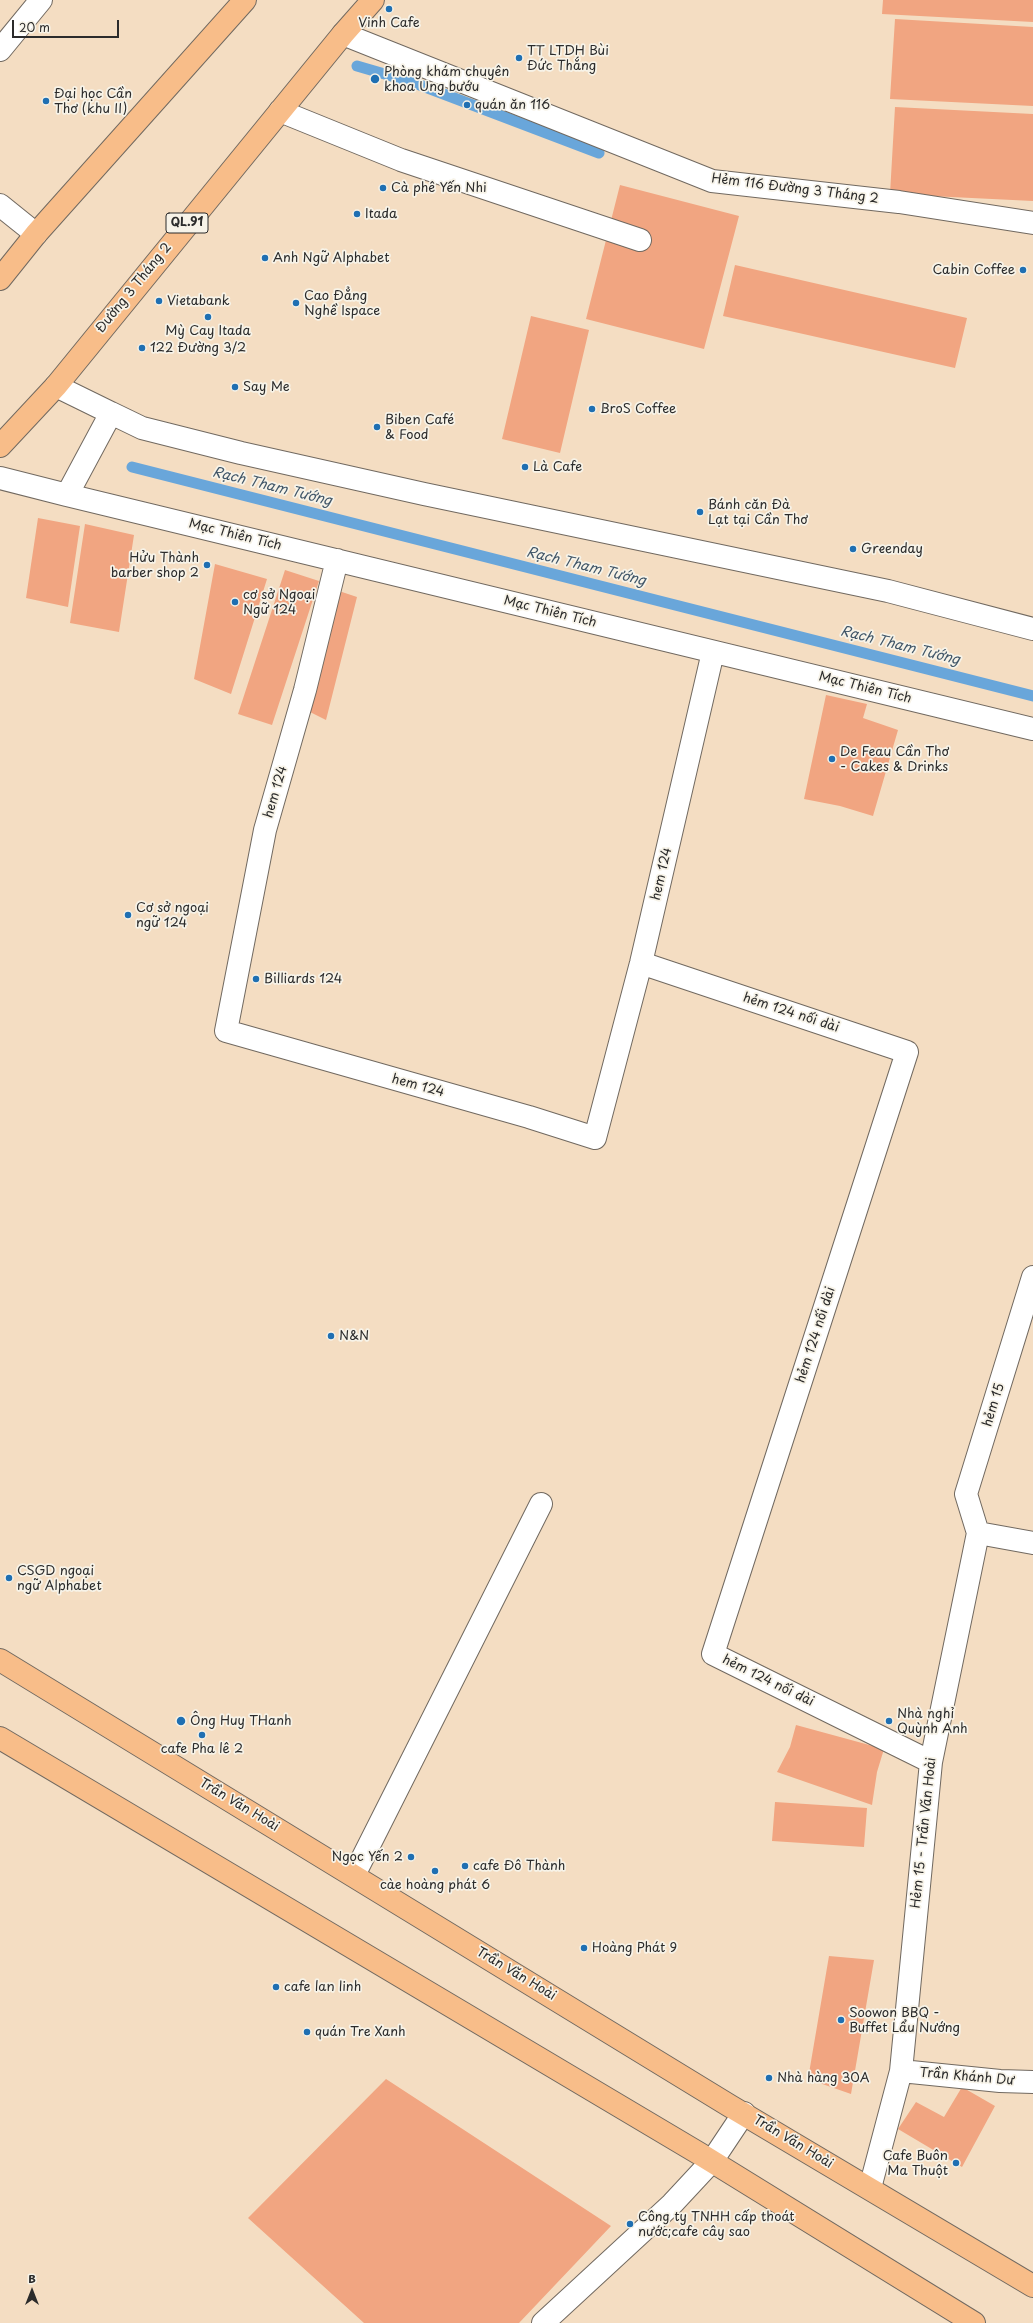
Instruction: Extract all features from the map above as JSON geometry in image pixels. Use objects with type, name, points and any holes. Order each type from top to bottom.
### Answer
[{"type":"main road","points":[[0,279],[36,234],[245,0]]},
{"type":"main road","name":"Đường 3 Tháng 2","points":[[0,446],[56,386],[343,34],[373,0]]},
{"type":"main road","name":"Trần Văn Hoài","points":[[0,1660],[744,2113],[1033,2286]]},
{"type":"main road","points":[[0,1738],[712,2161],[974,2323]]},
{"type":"street","points":[[0,50],[40,0]]},
{"type":"street","name":"Hẻm 116 Đường 3 Tháng 2","points":[[343,34],[712,180],[900,202],[1033,223]]},
{"type":"street","points":[[280,111],[401,160],[640,240]]},
{"type":"street","points":[[0,205],[36,234]]},
{"type":"street","points":[[56,386],[142,428],[241,453],[432,496],[888,591],[1033,629]]},
{"type":"street","points":[[67,495],[111,413]]},
{"type":"street","name":"Mạc Thiên Tích","points":[[0,478],[1033,729]]},
{"type":"street","name":"hem 124","points":[[337,560],[305,690],[265,830],[226,1031],[530,1117],[595,1138],[641,963],[713,652]]},
{"type":"street","name":"hẻm 124 nối dài","points":[[641,963],[907,1052],[713,1654],[931,1762]]},
{"type":"street","name":"hẻm 15","points":[[978,1533],[966,1494],[1033,1277]]},
{"type":"street","points":[[354,1875],[541,1504]]},
{"type":"street","points":[[978,1533],[1033,1542]]},
{"type":"street","name":"Hẻm 15 - Trần Văn Hoài","points":[[870,2188],[901,2071],[931,1762],[978,1533]]},
{"type":"street","name":"Trần Khánh Dư","points":[[901,2071],[1000,2081],[1033,2082]]},
{"type":"street","points":[[543,2323],[672,2204],[712,2161],[744,2113]]},
{"type":"building","points":[[883,0],[1033,0],[1033,22],[882,14]]},
{"type":"building","points":[[895,19],[1033,27],[1033,106],[890,99]]},
{"type":"building","points":[[895,107],[1033,114],[1033,201],[890,194]]},
{"type":"building","points":[[620,185],[739,216],[704,349],[586,319]]},
{"type":"building","points":[[735,265],[967,318],[955,368],[723,316]]},
{"type":"building","points":[[531,316],[589,330],[560,453],[502,439]]},
{"type":"building","points":[[38,518],[80,526],[68,607],[26,598]]},
{"type":"building","points":[[85,524],[134,535],[119,632],[70,623]]},
{"type":"building","points":[[215,564],[267,579],[231,694],[194,679]]},
{"type":"building","points":[[285,570],[319,581],[272,725],[238,714]]},
{"type":"building","points":[[339,591],[357,597],[326,720],[308,711]]},
{"type":"building","points":[[826,695],[867,704],[863,718],[898,730],[873,816],[840,806],[804,799]]},
{"type":"building","points":[[796,1725],[884,1749],[877,1772],[872,1805],[777,1772],[790,1747]]},
{"type":"building","points":[[775,1802],[867,1808],[864,1847],[772,1841]]},
{"type":"building","name":"Soowon BBQ - Buffet Lẩu Nướng","points":[[829,1956],[874,1960],[851,2094],[808,2079]]},
{"type":"building","points":[[386,2079],[611,2226],[519,2323],[364,2323],[248,2218]]},
{"type":"building","points":[[962,2087],[995,2106],[962,2167],[898,2129],[916,2102],[944,2117]]},
{"type":"waterway","points":[[357,66],[412,82],[599,153]]},
{"type":"waterway","name":"Rạch Tham Tướng","points":[[132,467],[1033,696]]},
{"type":"place","name":"Vinh Cafe","points":[[389,9]]},
{"type":"place","name":"TT LTDH Bùi Đức Thắng","points":[[519,58]]},
{"type":"place","name":"Phòng khám chuyên khoa Ung bướu","points":[[375,79]]},
{"type":"place","name":"Đại học Cần Thơ (khu II)","points":[[46,101]]},
{"type":"place","name":"quán ăn 116","points":[[467,105]]},
{"type":"place","name":"Cà phê Yến Nhi","points":[[383,188]]},
{"type":"place","name":"Itada","points":[[357,214]]},
{"type":"place","name":"Anh Ngữ Alphabet","points":[[265,258]]},
{"type":"place","name":"Cabin Coffee","points":[[1023,270]]},
{"type":"place","name":"Vietabank","points":[[159,301]]},
{"type":"place","name":"Cao Đẳng Nghề Ispace","points":[[296,303]]},
{"type":"place","name":"Mỳ Cay Itada","points":[[208,317]]},
{"type":"place","name":"122 Đường 3/2","points":[[142,348]]},
{"type":"place","name":"Say Me","points":[[235,387]]},
{"type":"place","name":"BroS Coffee","points":[[592,409]]},
{"type":"place","name":"Biben Café & Food","points":[[377,427]]},
{"type":"place","name":"Là Cafe","points":[[525,467]]},
{"type":"place","name":"Bánh căn Đà Lạt tại Cần Thơ","points":[[700,512]]},
{"type":"place","name":"Greenday","points":[[853,549]]},
{"type":"place","name":"Hửu Thành barber shop 2","points":[[207,565]]},
{"type":"place","name":"cơ sở Ngoại Ngữ 124","points":[[235,602]]},
{"type":"place","name":"De Feau Cần Thơ - Cakes & Drinks","points":[[832,759]]},
{"type":"place","name":"Cơ sở ngoại ngữ 124","points":[[128,915]]},
{"type":"place","name":"Billiards 124","points":[[256,979]]},
{"type":"place","name":"N&N","points":[[331,1336]]},
{"type":"place","name":"CSGD ngoại ngữ Alphabet","points":[[9,1578]]},
{"type":"place","name":"Ông Huy THanh","points":[[181,1721]]},
{"type":"place","name":"Nhà nghỉ Quỳnh Anh","points":[[889,1721]]},
{"type":"place","name":"cafe Pha lê 2","points":[[202,1735]]},
{"type":"place","name":"Ngọc Yến 2","points":[[411,1857]]},
{"type":"place","name":"cafe Đô Thành","points":[[465,1866]]},
{"type":"place","name":"càe hoàng phát 6","points":[[435,1871]]},
{"type":"place","name":"Hoàng Phát 9","points":[[584,1948]]},
{"type":"place","name":"cafe lan linh","points":[[276,1987]]},
{"type":"place","name":"Soowon BBQ - Buffet Lẩu Nướng","points":[[841,2020]]},
{"type":"place","name":"quán Tre Xanh","points":[[307,2032]]},
{"type":"place","name":"Nhà hàng 30A","points":[[769,2078]]},
{"type":"place","name":"Cafe Buôn Ma Thuột","points":[[956,2163]]},
{"type":"place","name":"Công ty TNHH cấp thoát nước;cafe cây sao","points":[[630,2224]]}]
